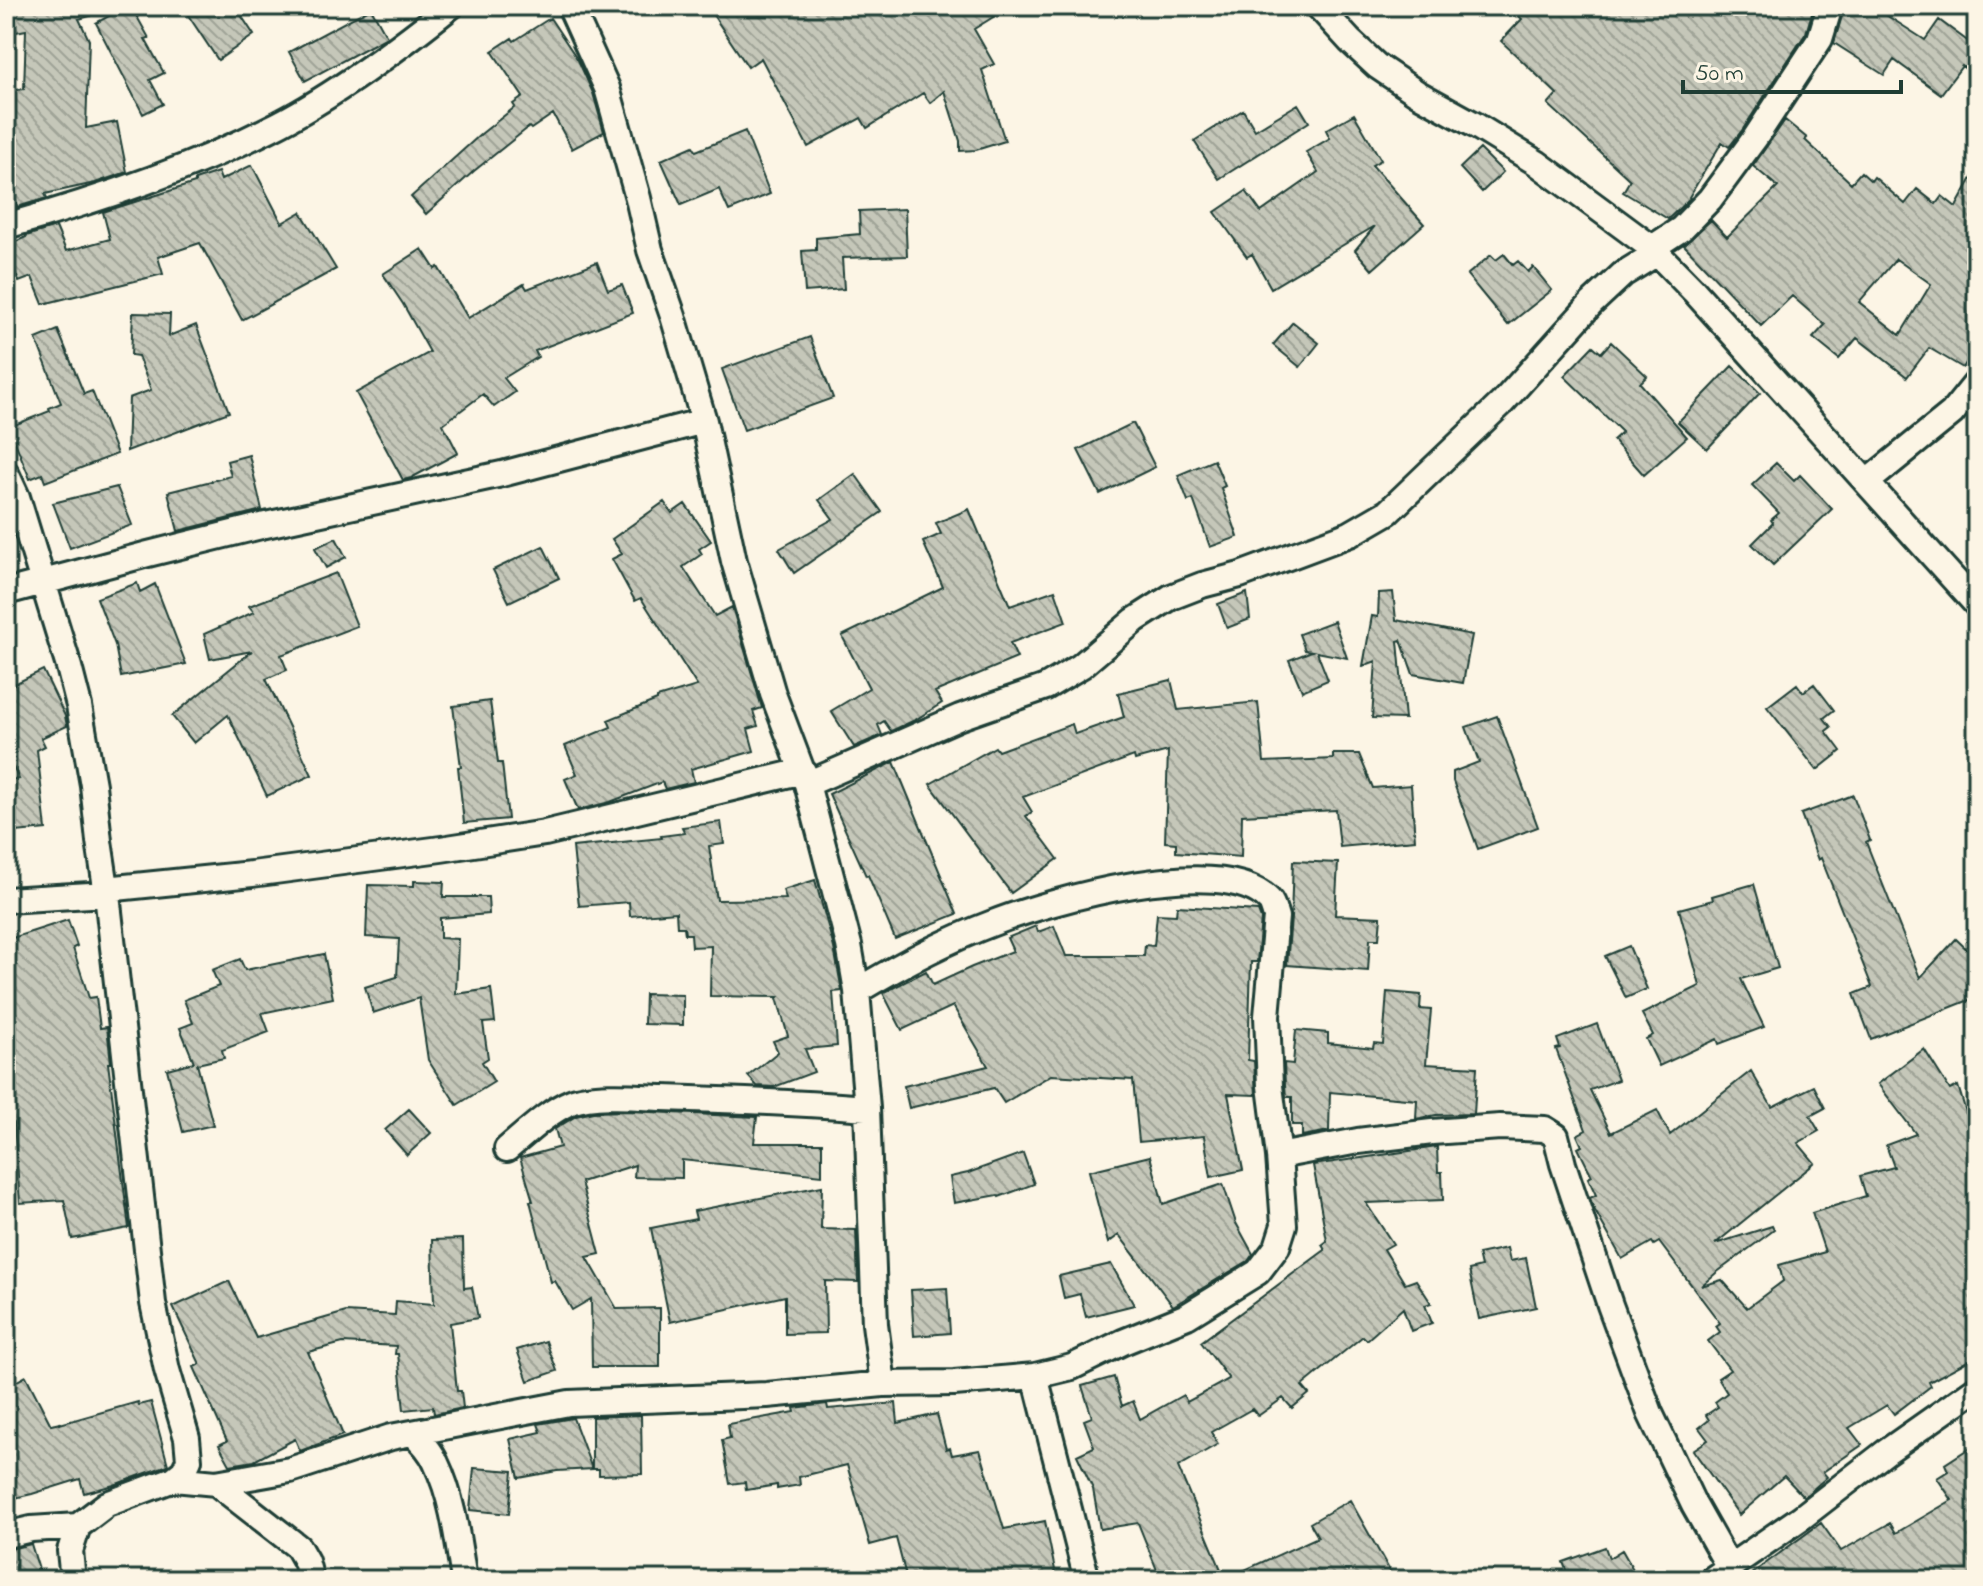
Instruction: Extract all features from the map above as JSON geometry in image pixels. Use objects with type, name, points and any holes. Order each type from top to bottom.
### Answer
[{"type":"street","points":[[6,226],[172,172],[270,129],[333,92],[451,6]]},
{"type":"street","points":[[570,6],[607,88],[650,250],[704,421],[734,561],[773,694],[805,778],[849,945],[857,991],[867,1108],[875,1324],[883,1384]]},
{"type":"street","points":[[1318,6],[1377,66],[1537,163],[1655,250],[1977,605]]},
{"type":"street","points":[[6,900],[107,892],[268,872],[545,833],[805,778],[1046,687],[1081,666],[1135,620],[1171,597],[1350,534],[1388,512],[1502,403],[1592,303],[1623,274],[1681,229],[1710,199],[1755,138],[1820,39],[1830,6]]},
{"type":"street","points":[[1867,482],[1952,413],[1977,382]]},
{"type":"street","points":[[6,592],[261,526],[502,474],[704,421]]},
{"type":"street","points":[[6,473],[17,497],[79,706],[107,892],[153,1303],[167,1370],[187,1438],[189,1460],[184,1471],[174,1479],[107,1504],[78,1526],[31,1529],[6,1535]]},
{"type":"street","points":[[174,1479],[216,1483],[290,1470],[391,1437],[569,1403],[767,1395],[883,1384],[954,1383],[1035,1376],[1072,1367],[1187,1316],[1258,1272],[1277,1247],[1284,1225],[1270,1086],[1267,1016],[1276,917],[1271,902],[1257,891],[1239,884],[1207,879],[1143,883],[1084,894],[993,922],[910,959],[857,991]]},
{"type":"street","points":[[507,1149],[540,1121],[572,1102],[597,1098],[756,1101],[867,1108]]},
{"type":"street","points":[[1279,1156],[1358,1141],[1486,1128],[1545,1129],[1556,1136],[1601,1279],[1650,1413],[1694,1505],[1720,1574],[1977,1388]]},
{"type":"street","points":[[1035,1376],[1087,1580]]},
{"type":"street","points":[[413,1433],[437,1464],[447,1495],[464,1580]]},
{"type":"street","points":[[216,1483],[298,1547],[311,1580]]},
{"type":"street","points":[[73,1580],[70,1551],[78,1526]]},
{"type":"building","points":[[6,6],[88,6],[90,16],[79,19],[89,40],[86,128],[117,122],[127,172],[45,194],[47,198],[17,207],[13,193],[6,195],[6,91],[24,89],[26,30],[6,34]]},
{"type":"building","points":[[131,6],[149,38],[145,39],[164,73],[150,80],[163,104],[143,114],[96,23]]},
{"type":"building","points":[[182,6],[235,6],[254,35],[218,60]]},
{"type":"building","points":[[707,6],[1011,6],[974,29],[994,64],[982,70],[1005,141],[976,150],[960,151],[960,141],[944,91],[930,103],[923,93],[867,128],[861,118],[808,147],[761,58],[748,67]]},
{"type":"building","points":[[1509,6],[1814,6],[1806,33],[1743,129],[1729,147],[1722,142],[1690,198],[1668,219],[1623,192],[1630,180],[1548,104],[1557,94],[1501,41],[1522,19]]},
{"type":"building","points":[[1845,6],[1872,6],[1925,40],[1939,20],[1977,48],[1977,56],[1967,70],[1962,66],[1941,94],[1894,60],[1884,75],[1834,43]]},
{"type":"building","points":[[371,8],[387,37],[305,81],[289,52]]},
{"type":"building","points":[[550,18],[578,60],[593,93],[604,132],[572,149],[553,114],[531,129],[529,127],[426,214],[411,197],[523,97],[492,51]]},
{"type":"building","points":[[1298,104],[1309,122],[1219,179],[1194,141],[1243,110],[1255,130]]},
{"type":"building","points":[[1354,114],[1381,160],[1372,165],[1424,224],[1372,270],[1355,250],[1375,226],[1271,288],[1252,254],[1247,257],[1215,212],[1246,191],[1261,212],[1318,172],[1306,152],[1330,138],[1326,130]]},
{"type":"building","points":[[1785,120],[1851,183],[1861,172],[1871,181],[1874,177],[1905,204],[1917,189],[1936,204],[1942,196],[1956,207],[1977,169],[1977,345],[1963,368],[1929,348],[1907,377],[1857,338],[1839,359],[1813,338],[1825,325],[1792,296],[1761,326],[1684,245],[1711,220],[1727,237],[1778,187],[1753,166]],"holes":[[[1896,259],[1931,284],[1900,335],[1859,302]]]},
{"type":"building","points":[[745,131],[770,194],[729,211],[719,189],[681,205],[661,160],[693,146],[696,151]]},
{"type":"building","points":[[1480,149],[1503,172],[1482,192],[1460,168]]},
{"type":"building","points":[[252,165],[282,223],[301,212],[336,269],[242,320],[200,243],[158,257],[163,274],[43,304],[32,277],[19,282],[6,246],[56,227],[66,251],[110,239],[103,212],[195,183],[195,180],[218,172],[221,180]]},
{"type":"building","points":[[905,209],[907,256],[842,258],[844,289],[805,292],[802,251],[816,250],[816,238],[860,234],[859,211]]},
{"type":"building","points":[[422,249],[435,269],[438,267],[468,318],[524,284],[527,289],[597,262],[608,290],[622,285],[633,313],[535,351],[538,357],[504,378],[515,392],[494,407],[483,394],[443,424],[458,453],[403,480],[356,393],[430,352],[383,274]]},
{"type":"building","points":[[1504,254],[1513,265],[1518,261],[1528,272],[1533,267],[1552,290],[1508,325],[1467,275],[1491,255],[1496,260]]},
{"type":"building","points":[[133,313],[170,314],[169,336],[196,325],[229,412],[127,451],[129,398],[151,390],[138,356],[131,355]]},
{"type":"building","points":[[1293,322],[1319,343],[1300,367],[1273,345]]},
{"type":"building","points":[[58,330],[84,394],[92,391],[117,454],[45,482],[42,474],[30,479],[9,427],[50,411],[49,408],[61,403],[36,339]]},
{"type":"building","points":[[810,337],[833,398],[744,430],[722,369]]},
{"type":"building","points":[[1611,342],[1647,376],[1640,383],[1687,437],[1644,475],[1613,440],[1622,432],[1564,376],[1593,346],[1601,353]]},
{"type":"building","points":[[1732,366],[1760,393],[1707,449],[1678,422]]},
{"type":"building","points":[[1133,423],[1155,467],[1100,494],[1078,450]]},
{"type":"building","points":[[249,455],[262,510],[178,531],[168,492],[231,476],[227,461]]},
{"type":"building","points":[[1214,460],[1225,486],[1221,488],[1238,537],[1210,547],[1193,499],[1188,501],[1178,475]]},
{"type":"building","points":[[1776,463],[1794,481],[1800,475],[1832,509],[1773,565],[1752,544],[1779,513],[1752,485]]},
{"type":"building","points":[[855,474],[882,512],[794,573],[779,549],[833,519],[819,500]]},
{"type":"building","points":[[117,487],[132,525],[70,548],[53,503]]},
{"type":"building","points":[[664,502],[672,513],[685,504],[711,541],[699,549],[702,554],[683,567],[715,616],[732,607],[762,708],[753,711],[758,726],[748,729],[754,751],[691,769],[694,782],[665,789],[662,782],[610,802],[578,810],[565,779],[577,774],[565,746],[611,727],[608,720],[657,698],[697,686],[641,598],[635,601],[612,559],[622,554],[612,539]]},
{"type":"building","points":[[969,509],[1010,606],[1055,590],[1066,622],[1010,643],[1017,658],[935,692],[942,703],[891,731],[884,721],[878,725],[882,735],[854,747],[831,711],[869,688],[842,636],[943,587],[923,542],[941,534],[936,523]]},
{"type":"building","points":[[336,538],[346,557],[326,568],[315,548]]},
{"type":"building","points":[[543,546],[559,578],[509,602],[493,570]]},
{"type":"building","points":[[336,573],[357,626],[281,655],[287,670],[266,679],[312,775],[267,796],[228,715],[194,743],[172,716],[252,651],[210,659],[204,634],[254,612],[249,606]]},
{"type":"building","points":[[137,583],[140,592],[155,584],[186,664],[121,677],[115,645],[97,598]]},
{"type":"building","points":[[1393,592],[1396,620],[1472,635],[1463,683],[1413,674],[1401,640],[1398,641],[1405,719],[1372,718],[1376,661],[1363,666],[1372,616],[1378,617],[1379,593]]},
{"type":"building","points":[[1247,593],[1250,619],[1227,628],[1218,604]]},
{"type":"building","points":[[1334,621],[1347,658],[1317,652],[1328,680],[1302,691],[1289,660],[1312,651],[1305,650],[1299,634]]},
{"type":"building","points":[[43,670],[67,726],[41,738],[45,746],[37,750],[46,829],[6,833],[6,780],[19,779],[6,753],[6,688]]},
{"type":"building","points":[[1171,680],[1178,710],[1258,702],[1264,762],[1333,759],[1333,754],[1359,754],[1373,788],[1411,785],[1415,840],[1340,847],[1336,810],[1242,815],[1241,857],[1176,852],[1176,843],[1165,842],[1168,751],[1135,760],[1134,756],[1023,797],[1032,812],[1026,816],[1058,859],[1011,893],[930,784],[995,747],[998,751],[1072,724],[1075,734],[1124,717],[1118,693]]},
{"type":"building","points":[[1797,684],[1803,692],[1814,684],[1834,710],[1824,718],[1831,727],[1826,731],[1841,751],[1817,770],[1767,707]]},
{"type":"building","points":[[490,701],[498,763],[502,763],[508,819],[464,823],[453,706]]},
{"type":"building","points":[[1497,716],[1538,827],[1478,849],[1453,781],[1453,772],[1479,762],[1466,727]]},
{"type":"building","points":[[894,762],[957,914],[895,939],[829,794]]},
{"type":"building","points":[[1853,795],[1870,840],[1866,842],[1920,978],[1956,939],[1977,959],[1977,997],[1871,1039],[1854,994],[1872,987],[1801,814]]},
{"type":"building","points":[[721,822],[724,844],[709,846],[717,900],[786,899],[783,890],[815,880],[834,948],[842,991],[833,992],[837,1046],[805,1049],[814,1072],[774,1087],[757,1086],[748,1076],[778,1052],[773,1041],[788,1036],[778,997],[710,996],[711,946],[692,947],[691,934],[685,934],[684,927],[677,927],[676,912],[630,916],[629,902],[579,906],[573,847],[662,838],[685,833],[682,827]]},
{"type":"building","points":[[1293,861],[1338,863],[1335,915],[1381,917],[1379,939],[1370,939],[1368,971],[1287,965]]},
{"type":"building","points":[[414,881],[444,882],[443,897],[488,897],[489,914],[440,918],[440,938],[458,939],[456,994],[491,989],[495,1022],[483,1023],[488,1058],[482,1062],[494,1082],[457,1105],[428,1060],[419,998],[373,1013],[365,987],[397,977],[399,939],[366,937],[368,885],[414,886]]},
{"type":"building","points":[[1754,884],[1778,968],[1741,979],[1764,1027],[1719,1044],[1717,1039],[1659,1066],[1646,1039],[1653,1035],[1642,1014],[1700,986],[1679,909]]},
{"type":"building","points":[[1177,906],[1258,911],[1261,919],[1257,962],[1251,962],[1248,1060],[1254,1061],[1256,1095],[1228,1094],[1243,1170],[1211,1177],[1204,1136],[1139,1142],[1133,1080],[1051,1075],[1004,1103],[994,1088],[909,1108],[904,1086],[988,1066],[953,1006],[902,1030],[883,993],[926,971],[933,985],[1013,951],[1007,938],[1036,926],[1038,932],[1054,926],[1066,956],[1144,956],[1145,945],[1154,946],[1157,914],[1176,915]]},
{"type":"building","points":[[68,920],[77,946],[73,948],[89,998],[96,997],[100,1028],[107,1027],[111,1063],[108,1063],[129,1228],[72,1239],[64,1200],[20,1203],[14,1123],[6,1126],[6,940]]},
{"type":"building","points":[[1629,946],[1647,989],[1626,998],[1605,956]]},
{"type":"building","points":[[324,954],[333,998],[262,1013],[269,1032],[222,1050],[224,1058],[197,1064],[213,1125],[183,1132],[167,1069],[194,1062],[180,1028],[193,1023],[184,1000],[219,986],[212,970],[240,959],[245,970]]},
{"type":"building","points":[[1387,992],[1421,995],[1420,1009],[1431,1010],[1426,1064],[1477,1067],[1474,1114],[1416,1119],[1417,1100],[1330,1092],[1329,1131],[1302,1136],[1302,1125],[1292,1125],[1292,1097],[1286,1097],[1285,1085],[1284,1063],[1293,1064],[1296,1030],[1328,1033],[1328,1043],[1373,1048],[1374,1043],[1383,1044]]},
{"type":"building","points":[[645,994],[683,995],[683,1025],[644,1024]]},
{"type":"building","points":[[1597,1024],[1618,1080],[1590,1090],[1611,1133],[1657,1110],[1670,1135],[1751,1071],[1772,1107],[1814,1086],[1825,1108],[1810,1116],[1819,1131],[1798,1143],[1815,1163],[1715,1244],[1772,1226],[1774,1230],[1701,1286],[1722,1280],[1747,1308],[1783,1281],[1779,1265],[1825,1252],[1812,1213],[1866,1196],[1860,1176],[1894,1167],[1886,1145],[1916,1134],[1878,1084],[1924,1049],[1950,1090],[1958,1086],[1977,1148],[1977,1234],[1969,1237],[1977,1260],[1977,1356],[1929,1382],[1931,1386],[1894,1414],[1887,1405],[1849,1428],[1862,1445],[1823,1472],[1827,1477],[1804,1497],[1784,1476],[1739,1515],[1693,1450],[1708,1440],[1699,1428],[1709,1420],[1706,1415],[1718,1407],[1715,1402],[1727,1393],[1718,1378],[1730,1370],[1708,1341],[1720,1332],[1716,1326],[1720,1323],[1659,1242],[1654,1245],[1652,1242],[1622,1259],[1594,1209],[1590,1198],[1596,1195],[1588,1178],[1592,1176],[1578,1148],[1582,1146],[1577,1135],[1586,1130],[1556,1049],[1560,1048],[1557,1039]]},
{"type":"building","points":[[409,1109],[431,1133],[407,1155],[385,1130]]},
{"type":"building","points":[[629,1111],[757,1117],[754,1143],[822,1143],[822,1175],[682,1160],[682,1178],[634,1177],[635,1165],[581,1182],[600,1254],[587,1257],[617,1309],[660,1308],[660,1367],[592,1367],[591,1299],[572,1310],[555,1281],[551,1282],[520,1158],[560,1147],[555,1129],[576,1116]]},
{"type":"building","points":[[1437,1147],[1443,1200],[1366,1203],[1393,1244],[1384,1249],[1405,1284],[1416,1280],[1431,1303],[1425,1305],[1432,1323],[1411,1331],[1403,1308],[1367,1340],[1363,1336],[1302,1386],[1309,1394],[1292,1408],[1283,1398],[1258,1416],[1252,1409],[1211,1432],[1218,1444],[1178,1467],[1225,1579],[1318,1537],[1310,1523],[1350,1500],[1395,1580],[1161,1580],[1138,1523],[1100,1529],[1093,1489],[1077,1455],[1094,1447],[1084,1420],[1092,1417],[1082,1386],[1114,1377],[1122,1406],[1133,1401],[1140,1419],[1183,1395],[1187,1402],[1229,1379],[1201,1342],[1325,1250],[1322,1245],[1327,1241],[1313,1165]]},
{"type":"building","points":[[1023,1153],[1034,1184],[999,1197],[954,1203],[950,1177]]},
{"type":"building","points":[[1150,1156],[1163,1204],[1223,1184],[1236,1223],[1253,1254],[1248,1261],[1173,1306],[1119,1235],[1108,1243],[1089,1171]]},
{"type":"building","points":[[822,1186],[821,1229],[856,1230],[858,1282],[825,1281],[826,1333],[785,1334],[785,1296],[670,1322],[651,1228],[696,1219],[694,1211]]},
{"type":"building","points":[[463,1239],[464,1288],[472,1287],[478,1318],[450,1323],[457,1391],[461,1391],[463,1408],[434,1414],[433,1407],[404,1410],[396,1346],[343,1343],[308,1352],[343,1435],[300,1451],[295,1439],[254,1461],[230,1465],[219,1445],[227,1441],[194,1367],[200,1364],[173,1307],[229,1281],[256,1338],[346,1312],[395,1315],[396,1301],[434,1304],[432,1240]]},
{"type":"building","points":[[1507,1248],[1510,1261],[1526,1258],[1536,1307],[1479,1319],[1469,1270],[1481,1267],[1478,1254]]},
{"type":"building","points":[[1111,1264],[1134,1305],[1086,1317],[1080,1294],[1064,1298],[1059,1276]]},
{"type":"building","points":[[947,1288],[950,1333],[914,1336],[911,1290]]},
{"type":"building","points":[[546,1341],[557,1371],[528,1381],[517,1350]]},
{"type":"building","points":[[26,1376],[51,1425],[138,1402],[139,1405],[151,1402],[168,1465],[84,1493],[80,1479],[6,1500],[6,1387]]},
{"type":"building","points":[[896,1403],[898,1423],[937,1414],[946,1449],[950,1448],[952,1455],[980,1450],[1004,1529],[1045,1521],[1057,1580],[907,1580],[896,1538],[870,1545],[847,1465],[799,1477],[800,1485],[777,1489],[777,1485],[746,1490],[745,1482],[730,1484],[722,1440],[730,1438],[728,1424],[795,1412],[794,1408],[827,1404],[828,1409]]},
{"type":"building","points":[[641,1415],[642,1474],[599,1475],[599,1469],[592,1469],[592,1417]]},
{"type":"building","points":[[573,1418],[592,1469],[519,1478],[510,1439],[541,1432],[538,1424]]},
{"type":"building","points":[[1977,1443],[1977,1580],[1743,1580],[1821,1523],[1841,1551],[1890,1523],[1896,1533],[1952,1500],[1937,1478],[1948,1471],[1945,1464]]},
{"type":"building","points":[[474,1468],[513,1471],[509,1514],[470,1510]]},
{"type":"building","points":[[31,1544],[40,1573],[6,1580],[6,1550]]},
{"type":"building","points":[[1605,1547],[1609,1558],[1622,1550],[1639,1580],[1570,1580],[1563,1562]]}]
